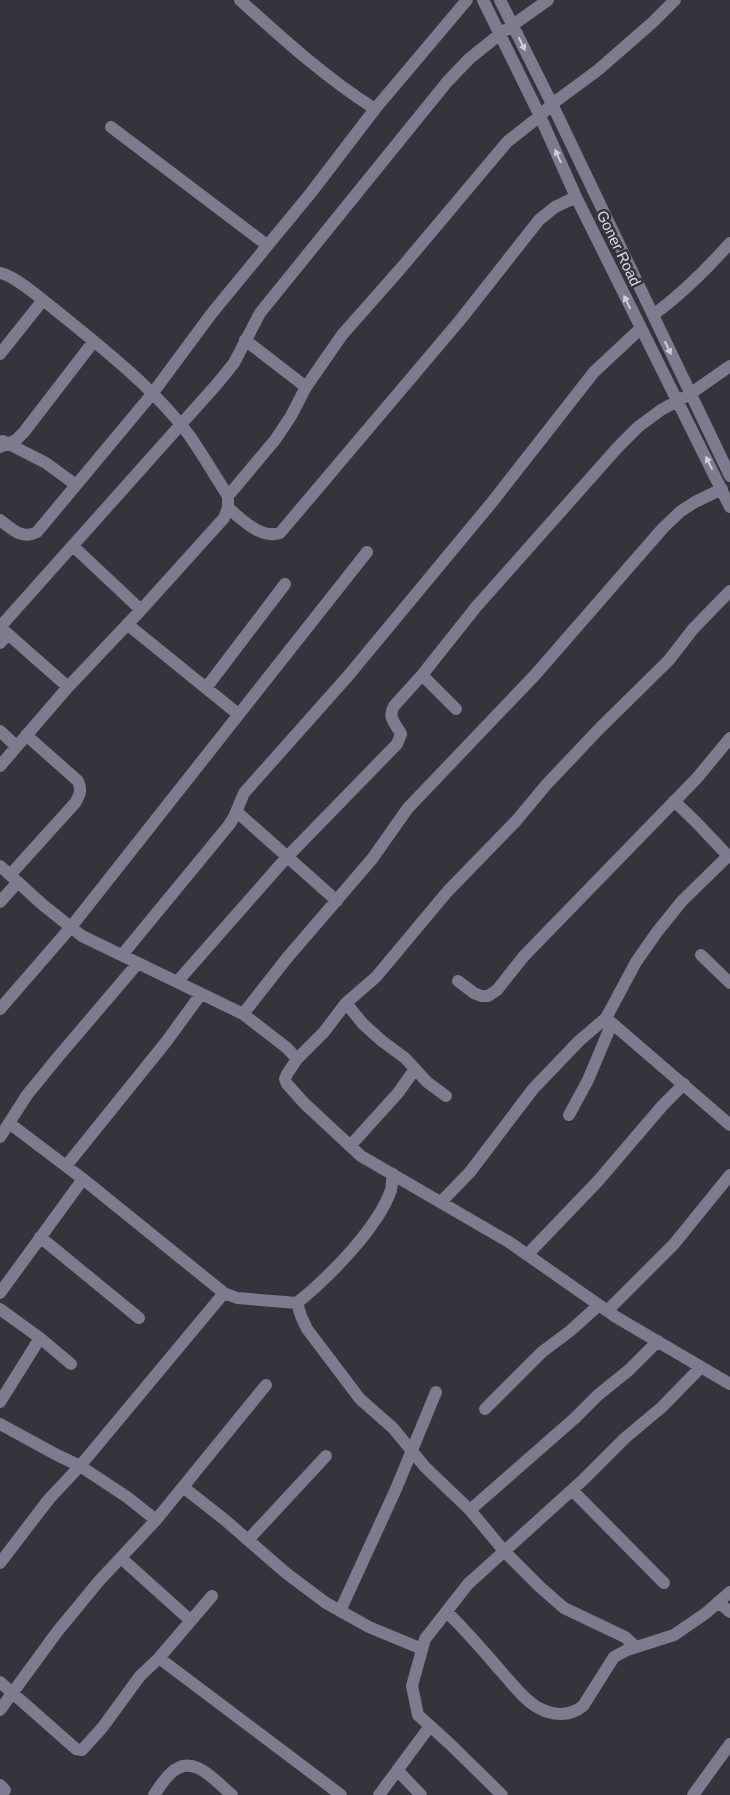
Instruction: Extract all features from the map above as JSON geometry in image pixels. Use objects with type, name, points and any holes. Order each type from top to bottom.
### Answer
[{"type":"street","points":[[240,0],[316,66],[346,90],[375,109]]},
{"type":"street","points":[[0,520],[24,536],[31,536],[37,532],[152,394],[212,313],[310,194],[375,109],[467,0]]},
{"type":"street","name":"Goner Road","points":[[484,0],[640,329],[730,507]]},
{"type":"street","name":"Goner Road","points":[[500,0],[552,104],[690,394],[727,460],[730,476]]},
{"type":"street","points":[[68,688],[2,632],[73,546],[234,363],[260,314],[447,82],[469,59],[548,0]]},
{"type":"street","points":[[0,766],[68,688],[224,518],[228,502],[275,440],[291,416],[306,387],[342,335],[402,267],[486,164],[507,142],[552,104],[598,70],[675,0]]},
{"type":"street","points":[[111,127],[267,246]]},
{"type":"street","points":[[0,273],[9,276],[43,300],[94,341],[152,394],[189,436],[228,502],[260,532],[272,536],[280,534],[454,327],[539,220],[555,207],[576,196]]},
{"type":"street","points":[[653,315],[694,282],[730,243]]},
{"type":"street","points":[[0,354],[43,300]]},
{"type":"street","points":[[122,955],[229,825],[237,812],[244,793],[348,676],[493,501],[594,372],[640,329]]},
{"type":"street","points":[[245,340],[306,387]]},
{"type":"street","points":[[2,443],[16,440],[24,432],[94,341]]},
{"type":"street","points":[[177,982],[287,857],[397,744],[401,734],[391,718],[391,711],[476,608],[618,447],[638,428],[730,366]]},
{"type":"street","points":[[2,443],[46,463],[76,485]]},
{"type":"street","points":[[243,1014],[287,958],[372,859],[408,808],[535,675],[663,528],[681,511],[722,489]]},
{"type":"street","points":[[73,546],[141,610]]},
{"type":"street","points":[[0,1009],[71,927],[367,552]]},
{"type":"street","points":[[206,688],[286,584]]},
{"type":"street","points":[[730,591],[693,629],[669,660],[599,729],[546,785],[516,821],[447,892],[376,977],[346,1003],[324,1032],[286,1074],[287,1084],[361,1156],[493,1232],[603,1308],[730,1384]]},
{"type":"street","points":[[128,624],[238,714]]},
{"type":"street","points":[[422,675],[456,709]]},
{"type":"street","points":[[0,732],[16,746]]},
{"type":"street","points":[[0,902],[14,879],[80,795],[81,788],[78,781],[26,735]]},
{"type":"street","points":[[458,980],[474,993],[481,996],[488,996],[497,990],[524,956],[697,778],[730,738]]},
{"type":"street","points":[[569,1115],[588,1080],[609,1020],[636,962],[682,901],[729,855],[674,801]]},
{"type":"street","points":[[237,812],[337,901]]},
{"type":"street","points":[[0,866],[82,936],[243,1014],[298,1059]]},
{"type":"street","points":[[702,955],[730,983]]},
{"type":"street","points":[[0,1137],[27,1095],[138,963]]},
{"type":"street","points":[[66,1166],[166,1042],[201,994]]},
{"type":"street","points":[[346,1003],[382,1041],[405,1058],[428,1082],[446,1096]]},
{"type":"street","points":[[609,1020],[730,1125]]},
{"type":"street","points":[[441,1202],[470,1172],[533,1089],[579,1041],[609,1020]]},
{"type":"street","points":[[350,1146],[398,1094],[415,1069]]},
{"type":"street","points":[[527,1255],[598,1181],[662,1105],[684,1084]]},
{"type":"street","points":[[9,1123],[66,1166],[224,1293],[237,1298],[297,1304],[335,1267],[366,1232],[383,1207],[391,1189],[393,1174]]},
{"type":"street","points":[[485,1409],[542,1352],[603,1308],[674,1244],[730,1175]]},
{"type":"street","points":[[0,1293],[83,1180]]},
{"type":"street","points":[[40,1237],[138,1318]]},
{"type":"street","points":[[0,1563],[49,1499],[80,1466],[224,1293]]},
{"type":"street","points":[[297,1304],[300,1316],[307,1329],[360,1399],[393,1428],[425,1467],[470,1510],[504,1551],[564,1608],[625,1637],[636,1647]]},
{"type":"street","points":[[0,1309],[40,1338],[71,1364]]},
{"type":"street","points":[[0,1402],[40,1338]]},
{"type":"street","points":[[470,1510],[575,1418],[598,1395],[629,1370],[658,1341]]},
{"type":"street","points":[[502,1795],[418,1715],[412,1686],[424,1639],[468,1584],[572,1490],[625,1438],[662,1407],[702,1367]]},
{"type":"street","points":[[0,1710],[57,1632],[100,1581],[156,1520],[266,1385]]},
{"type":"street","points":[[340,1611],[396,1489],[436,1392]]},
{"type":"street","points":[[0,1424],[80,1466],[127,1497],[156,1520]]},
{"type":"street","points":[[248,1540],[326,1456]]},
{"type":"street","points":[[183,1487],[286,1573],[326,1603],[369,1627],[422,1648]]},
{"type":"street","points":[[572,1490],[664,1583]]},
{"type":"street","points":[[121,1558],[190,1620]]},
{"type":"street","points":[[447,1612],[513,1685],[537,1707],[557,1714],[567,1715],[583,1706],[614,1658],[636,1647],[674,1635],[730,1592]]},
{"type":"street","points":[[0,1682],[76,1749],[82,1750],[102,1728],[140,1676],[159,1658],[212,1596]]},
{"type":"street","points":[[718,1602],[730,1612]]},
{"type":"street","points":[[159,1658],[341,1795]]},
{"type":"street","points":[[379,1795],[430,1726]]},
{"type":"street","points":[[693,1795],[730,1744]]},
{"type":"street","points":[[154,1795],[171,1773],[183,1765],[194,1765],[201,1769],[232,1795]]},
{"type":"street","points":[[397,1770],[421,1795]]}]
